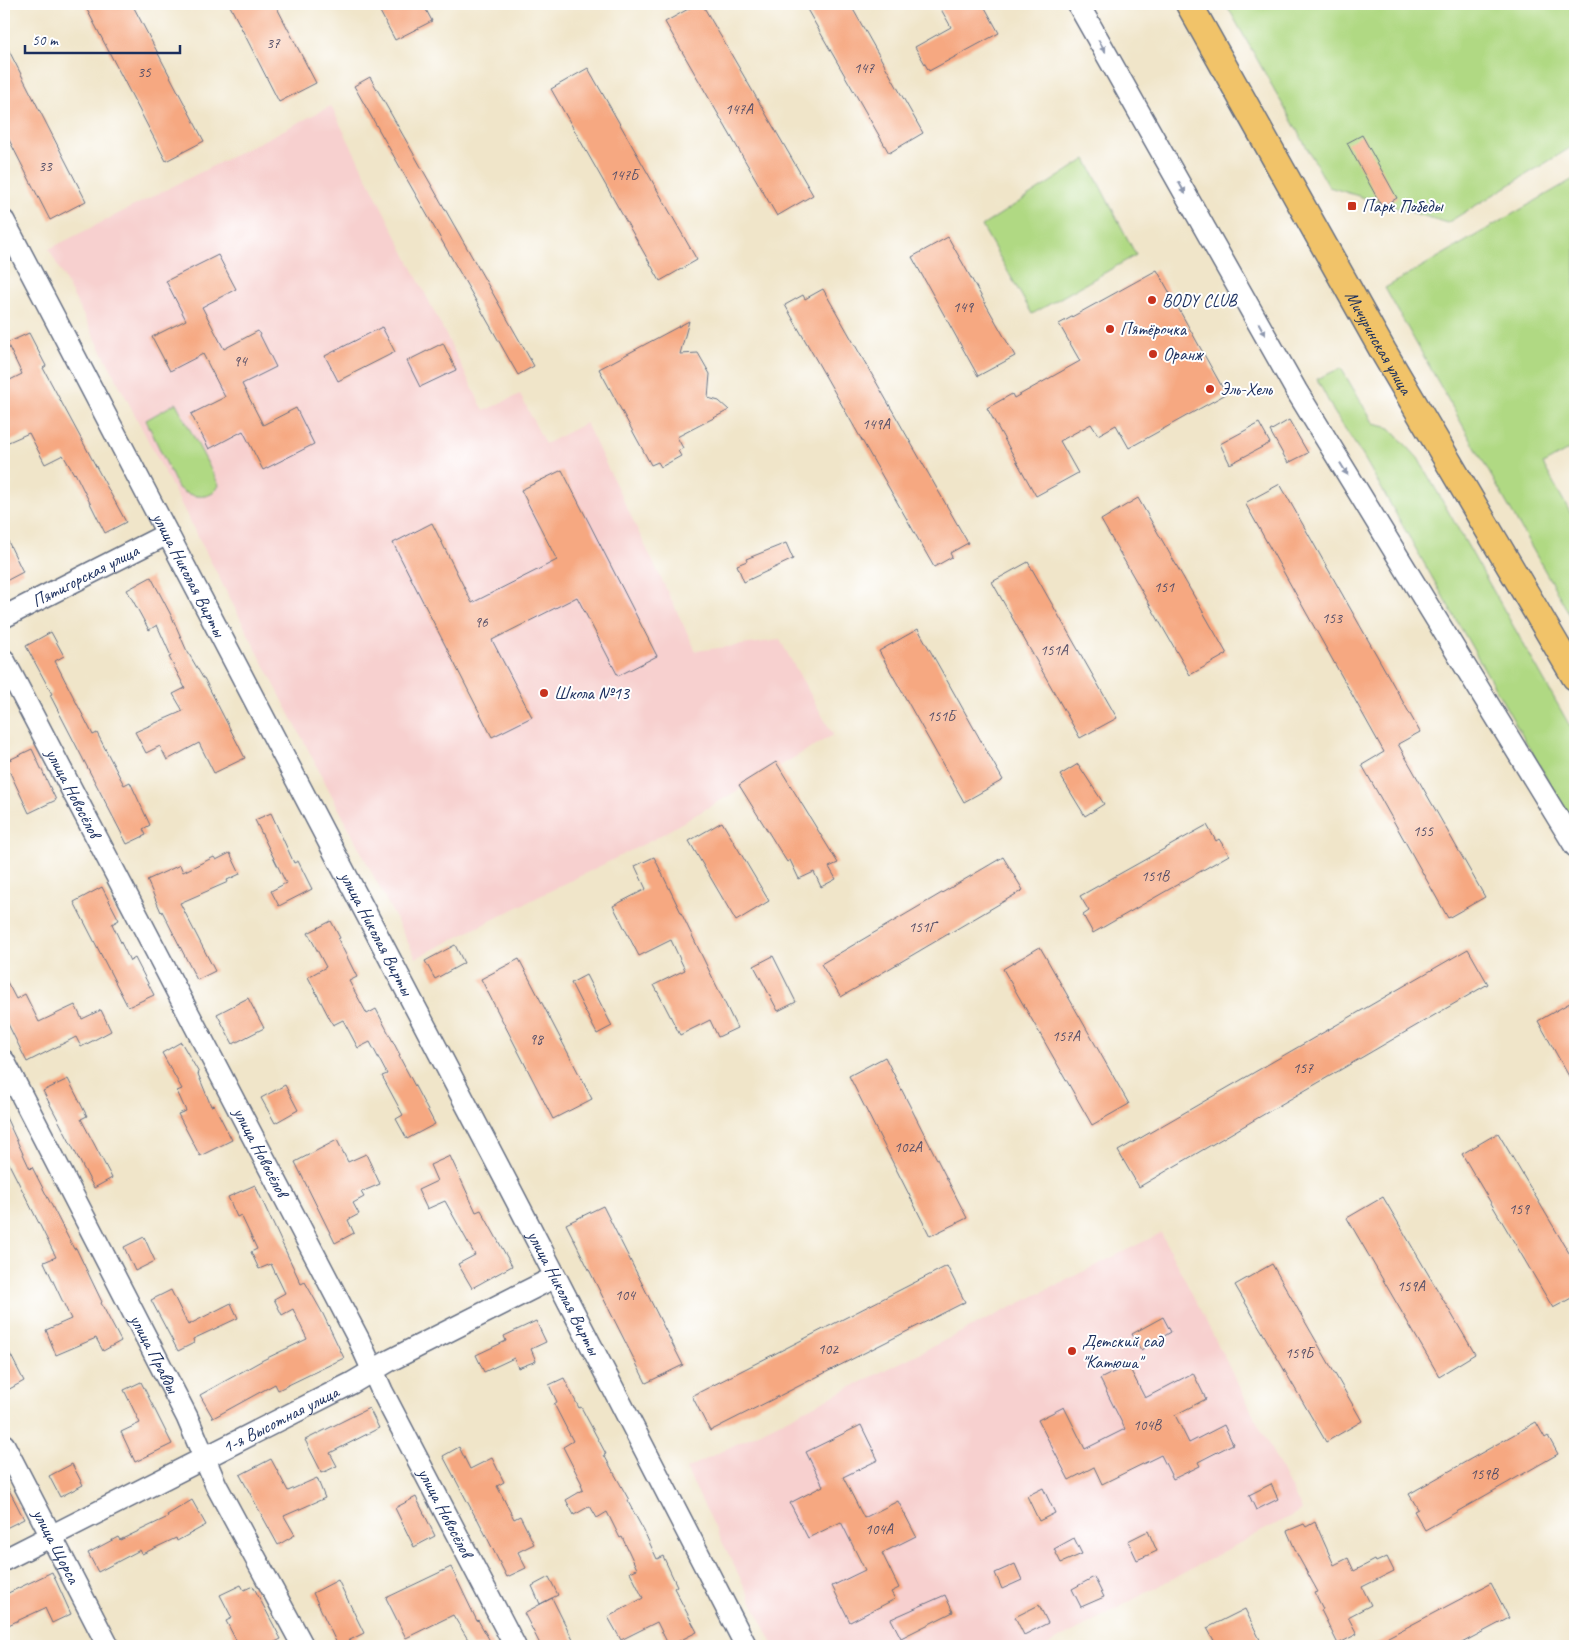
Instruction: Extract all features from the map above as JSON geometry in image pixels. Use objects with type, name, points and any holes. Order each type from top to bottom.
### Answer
[{"type":"main road","name":"Мичуринская улица","points":[[1189,4],[1383,351],[1575,677]]},
{"type":"street","points":[[1078,4],[1296,390],[1575,846]]},
{"type":"street","name":"улица Николая Вирты","points":[[4,221],[516,1200],[746,1646]]},
{"type":"street","name":"Пятигорская улица","points":[[4,617],[167,534]]},
{"type":"street","name":"улица Новосёлов","points":[[4,660],[188,1009],[358,1340],[372,1371],[515,1646]]},
{"type":"street","name":"улица Правды","points":[[4,1062],[186,1417],[216,1485],[303,1646]]},
{"type":"street","name":"1-я Высотная улица","points":[[4,1560],[352,1383],[389,1361],[555,1278]]},
{"type":"street","name":"улица Щорса","points":[[4,1445],[108,1646]]},
{"type":"shaded area","name":"Школа №13","points":[[331,106],[484,411],[520,394],[545,444],[586,423],[696,651],[780,640],[833,735],[654,839],[416,958],[49,249]]},
{"type":"shaded area","name":"Детский сад \"Катюша\"","points":[[1161,1233],[1302,1510],[1046,1646],[774,1646],[686,1469]]},
{"type":"green space","points":[[1226,4],[1575,4],[1575,145],[1447,223],[1329,187]]},
{"type":"green space","points":[[1086,159],[1136,255],[1032,314],[982,226]]},
{"type":"green space","points":[[1575,178],[1575,446],[1543,464],[1575,521],[1575,624],[1385,288]]},
{"type":"green space","points":[[1341,368],[1374,424],[1390,428],[1418,458],[1575,735],[1575,829],[1363,456],[1334,412],[1317,379]]},
{"type":"green space","points":[[176,403],[219,485],[216,490],[206,496],[188,494],[178,488],[146,420]]},
{"type":"building","points":[[84,4],[132,4],[204,141],[166,161]]},
{"type":"building","points":[[229,4],[275,4],[316,83],[279,102]]},
{"type":"building","points":[[376,4],[423,4],[432,21],[395,40]]},
{"type":"building","points":[[697,4],[702,4],[813,195],[777,216],[665,22]]},
{"type":"building","points":[[804,4],[850,4],[923,133],[889,153]]},
{"type":"building","points":[[938,4],[983,4],[999,33],[929,71],[915,47],[951,27]]},
{"type":"building","points":[[4,41],[86,201],[50,220],[4,130]]},
{"type":"building","points":[[588,68],[697,260],[660,281],[551,89]]},
{"type":"building","points":[[370,77],[534,366],[518,375],[354,86]]},
{"type":"building","points":[[1362,135],[1397,198],[1382,207],[1347,143]]},
{"type":"building","points":[[948,237],[1015,356],[978,376],[912,257]]},
{"type":"building","points":[[218,255],[236,289],[202,307],[224,349],[258,331],[276,367],[242,384],[263,425],[296,408],[314,444],[263,470],[243,431],[209,449],[191,414],[225,397],[203,354],[170,371],[152,337],[186,320],[166,281]]},
{"type":"building","points":[[1157,270],[1226,394],[1129,448],[1116,425],[1098,435],[1091,424],[1060,441],[1078,473],[1036,496],[987,408],[1012,394],[1014,398],[1080,361],[1059,324]]},
{"type":"building","points":[[823,289],[968,543],[950,553],[952,557],[934,567],[785,305],[803,295],[805,299]]},
{"type":"building","points":[[689,321],[680,354],[698,353],[710,374],[708,398],[719,401],[729,410],[677,437],[683,448],[678,451],[681,456],[661,467],[658,462],[651,465],[599,369]]},
{"type":"building","points":[[382,327],[395,352],[338,381],[325,356]]},
{"type":"building","points":[[29,333],[46,366],[43,368],[126,522],[105,533],[75,473],[63,455],[45,464],[29,433],[4,444],[4,383],[22,374],[7,343]]},
{"type":"building","points":[[443,343],[456,370],[420,387],[407,361]]},
{"type":"building","points":[[1289,420],[1308,453],[1288,463],[1270,431]]},
{"type":"building","points":[[1259,423],[1270,443],[1230,464],[1220,444]]},
{"type":"building","points":[[562,470],[657,656],[618,676],[577,597],[492,640],[532,717],[492,737],[393,543],[432,523],[472,603],[557,560],[521,490]]},
{"type":"building","points":[[1280,484],[1420,732],[1398,744],[1485,897],[1448,918],[1362,765],[1384,752],[1245,503]]},
{"type":"building","points":[[1138,498],[1227,654],[1190,675],[1101,520]]},
{"type":"building","points":[[4,533],[23,572],[4,582]]},
{"type":"building","points":[[786,543],[793,559],[744,582],[737,565],[747,561],[746,559]]},
{"type":"building","points":[[1028,562],[1117,718],[1080,738],[992,582]]},
{"type":"building","points":[[151,577],[186,649],[204,678],[245,758],[214,773],[199,743],[167,760],[160,746],[146,753],[135,732],[183,711],[173,694],[185,688],[169,657],[171,656],[157,625],[149,630],[127,590]]},
{"type":"building","points":[[918,629],[1003,780],[964,802],[879,651]]},
{"type":"building","points":[[51,632],[64,656],[55,661],[93,735],[97,733],[124,785],[130,782],[150,825],[143,829],[146,835],[127,844],[26,646]]},
{"type":"building","points":[[32,749],[56,800],[29,813],[5,762]]},
{"type":"building","points":[[776,762],[838,863],[829,867],[836,879],[821,887],[814,872],[799,879],[790,860],[787,862],[739,785]]},
{"type":"building","points":[[1078,764],[1104,804],[1085,816],[1060,775]]},
{"type":"building","points":[[271,813],[294,863],[298,861],[312,889],[279,906],[271,891],[286,883],[255,820]]},
{"type":"building","points":[[722,822],[769,901],[736,921],[689,841]]},
{"type":"building","points":[[1207,825],[1216,841],[1219,839],[1229,855],[1093,933],[1083,915],[1089,911],[1080,896]]},
{"type":"building","points":[[230,853],[240,874],[227,880],[228,882],[180,903],[215,971],[197,980],[161,912],[147,880],[180,865],[183,872],[214,857],[216,860]]},
{"type":"building","points":[[654,857],[737,1028],[718,1037],[710,1020],[680,1035],[654,985],[685,970],[671,940],[639,956],[613,906],[646,889],[635,866]]},
{"type":"building","points":[[1003,857],[1023,890],[841,997],[821,964]]},
{"type":"building","points":[[102,887],[119,920],[112,924],[130,961],[135,958],[154,995],[128,1007],[74,902]]},
{"type":"building","points":[[331,921],[357,977],[349,981],[367,1014],[376,1009],[435,1124],[407,1139],[396,1119],[403,1115],[382,1076],[387,1074],[370,1042],[358,1048],[343,1020],[333,1025],[308,977],[326,967],[308,933]]},
{"type":"building","points":[[455,945],[464,963],[435,979],[425,961]]},
{"type":"building","points":[[1040,947],[1129,1104],[1092,1125],[1003,969]]},
{"type":"building","points":[[1468,949],[1488,984],[1139,1187],[1118,1151]]},
{"type":"building","points":[[773,956],[796,1002],[778,1011],[754,966]]},
{"type":"building","points":[[519,959],[592,1099],[553,1119],[481,979]]},
{"type":"building","points":[[586,975],[612,1026],[597,1034],[571,983]]},
{"type":"building","points":[[4,976],[16,999],[25,994],[39,1022],[75,1005],[82,1019],[101,1010],[111,1031],[81,1047],[76,1037],[27,1062],[4,1016]]},
{"type":"building","points":[[248,998],[264,1028],[233,1044],[217,1014]]},
{"type":"building","points":[[1575,1000],[1575,1087],[1538,1021]]},
{"type":"building","points":[[181,1042],[199,1073],[211,1106],[214,1105],[232,1140],[200,1156],[178,1114],[186,1111],[177,1091],[182,1089],[162,1053]]},
{"type":"building","points":[[885,1057],[967,1218],[930,1236],[849,1076]]},
{"type":"building","points":[[68,1079],[87,1116],[81,1119],[112,1178],[94,1188],[43,1091]]},
{"type":"building","points":[[285,1085],[298,1110],[275,1123],[261,1098]]},
{"type":"building","points":[[4,1113],[30,1169],[32,1167],[74,1249],[76,1248],[121,1341],[103,1351],[96,1338],[56,1355],[46,1330],[71,1319],[44,1262],[56,1257],[4,1154]]},
{"type":"building","points":[[1498,1133],[1575,1263],[1575,1296],[1553,1308],[1462,1154]]},
{"type":"building","points":[[337,1140],[348,1162],[366,1154],[380,1184],[361,1192],[364,1197],[353,1203],[359,1214],[348,1220],[354,1233],[335,1243],[295,1162]]},
{"type":"building","points":[[450,1156],[476,1212],[481,1210],[512,1266],[472,1288],[458,1264],[475,1255],[445,1201],[427,1209],[418,1190],[437,1181],[430,1165]]},
{"type":"building","points":[[255,1185],[301,1284],[305,1282],[344,1358],[278,1390],[275,1384],[213,1418],[200,1395],[263,1360],[307,1339],[293,1309],[282,1315],[274,1299],[285,1293],[271,1264],[259,1269],[251,1252],[257,1249],[241,1215],[237,1217],[228,1197]]},
{"type":"building","points":[[1383,1197],[1475,1354],[1439,1376],[1347,1218]]},
{"type":"building","points":[[603,1206],[683,1365],[646,1383],[566,1224]]},
{"type":"building","points":[[144,1237],[155,1261],[135,1271],[124,1247]]},
{"type":"building","points":[[1272,1264],[1362,1421],[1326,1442],[1235,1285]]},
{"type":"building","points":[[947,1266],[965,1302],[710,1431],[692,1396]]},
{"type":"building","points":[[171,1290],[188,1325],[231,1303],[238,1318],[193,1339],[194,1343],[178,1351],[151,1300]]},
{"type":"building","points":[[1163,1317],[1171,1332],[1141,1350],[1132,1334]]},
{"type":"building","points":[[536,1321],[546,1342],[531,1349],[536,1361],[518,1368],[514,1358],[484,1372],[476,1355],[506,1341],[504,1336]]},
{"type":"building","points":[[4,1342],[24,1381],[4,1392]]},
{"type":"building","points":[[1128,1365],[1145,1398],[1193,1373],[1206,1399],[1175,1415],[1189,1443],[1224,1425],[1233,1444],[1198,1462],[1200,1466],[1173,1479],[1161,1455],[1102,1484],[1094,1467],[1069,1480],[1038,1420],[1064,1407],[1085,1449],[1125,1429],[1100,1379]]},
{"type":"building","points":[[564,1378],[606,1454],[604,1455],[629,1500],[627,1500],[657,1559],[663,1556],[677,1586],[674,1588],[697,1632],[669,1646],[657,1622],[621,1640],[608,1617],[643,1598],[630,1572],[637,1569],[622,1537],[620,1538],[607,1512],[597,1518],[590,1506],[574,1515],[566,1500],[583,1490],[582,1484],[563,1447],[573,1441],[554,1404],[557,1402],[549,1385]]},
{"type":"building","points":[[141,1382],[172,1444],[135,1462],[121,1432],[140,1423],[124,1390]]},
{"type":"building","points":[[369,1408],[379,1428],[330,1453],[337,1466],[322,1473],[305,1440]]},
{"type":"building","points":[[1536,1422],[1545,1438],[1548,1436],[1558,1454],[1425,1530],[1414,1511],[1418,1509],[1409,1494]]},
{"type":"building","points":[[861,1425],[878,1460],[843,1477],[864,1518],[898,1501],[916,1536],[882,1553],[899,1588],[891,1592],[895,1599],[850,1622],[832,1586],[865,1570],[841,1522],[808,1538],[790,1503],[823,1486],[806,1452]]},
{"type":"building","points":[[459,1447],[470,1469],[492,1458],[504,1482],[497,1486],[514,1519],[520,1516],[534,1544],[518,1552],[526,1568],[507,1577],[443,1456]]},
{"type":"building","points":[[271,1459],[288,1491],[317,1478],[325,1498],[284,1516],[295,1535],[278,1545],[240,1475]]},
{"type":"building","points":[[72,1464],[83,1485],[60,1497],[49,1476]]},
{"type":"building","points":[[4,1480],[24,1519],[4,1529]]},
{"type":"building","points":[[1271,1484],[1278,1499],[1256,1510],[1249,1495]]},
{"type":"building","points":[[1043,1488],[1055,1513],[1039,1521],[1027,1496]]},
{"type":"building","points":[[416,1497],[435,1536],[414,1547],[395,1508]]},
{"type":"building","points":[[192,1500],[206,1525],[177,1541],[176,1538],[142,1554],[140,1550],[98,1572],[88,1553],[118,1537],[120,1540],[168,1517],[167,1515]]},
{"type":"building","points":[[1315,1522],[1334,1565],[1348,1558],[1354,1571],[1375,1560],[1376,1562],[1387,1557],[1394,1571],[1362,1587],[1371,1605],[1348,1617],[1357,1634],[1338,1644],[1321,1610],[1323,1609],[1315,1593],[1318,1592],[1298,1556],[1287,1531],[1304,1524],[1306,1527]]},
{"type":"building","points":[[1148,1531],[1157,1551],[1137,1560],[1128,1541]]},
{"type":"building","points":[[1074,1538],[1082,1554],[1061,1563],[1054,1549]]},
{"type":"building","points":[[1015,1564],[1022,1580],[1002,1589],[995,1573]]},
{"type":"building","points":[[451,1567],[477,1621],[493,1646],[472,1646],[453,1615],[406,1638],[386,1598]]},
{"type":"building","points":[[52,1572],[71,1614],[52,1623],[45,1608],[4,1627],[4,1595]]},
{"type":"building","points":[[549,1577],[558,1595],[540,1604],[532,1586]]},
{"type":"building","points":[[1094,1577],[1104,1597],[1081,1607],[1072,1589]]},
{"type":"building","points":[[338,1580],[364,1633],[338,1646],[313,1593]]},
{"type":"building","points":[[1491,1583],[1509,1618],[1456,1646],[1371,1646]]},
{"type":"building","points":[[241,1585],[244,1590],[253,1586],[281,1639],[267,1646],[239,1646],[226,1621],[232,1618],[220,1595]]},
{"type":"building","points":[[945,1595],[953,1612],[901,1638],[891,1619]]},
{"type":"building","points":[[552,1598],[576,1646],[541,1646],[524,1613]]},
{"type":"building","points":[[1039,1605],[1048,1623],[1024,1635],[1015,1617]]},
{"type":"building","points":[[1245,1609],[1263,1646],[1217,1646],[1207,1628]]},
{"type":"place","name":"Парк Победы","points":[[1352,206]]},
{"type":"place","name":"BODY CLUB","points":[[1152,300]]},
{"type":"place","name":"Пятёрочка","points":[[1110,329]]},
{"type":"place","name":"Оранж","points":[[1153,354]]},
{"type":"place","name":"Эль-Хель","points":[[1210,389]]},
{"type":"place","name":"Школа №13","points":[[544,693]]},
{"type":"place","name":"Детский сад \"Катюша\"","points":[[1072,1351]]}]
